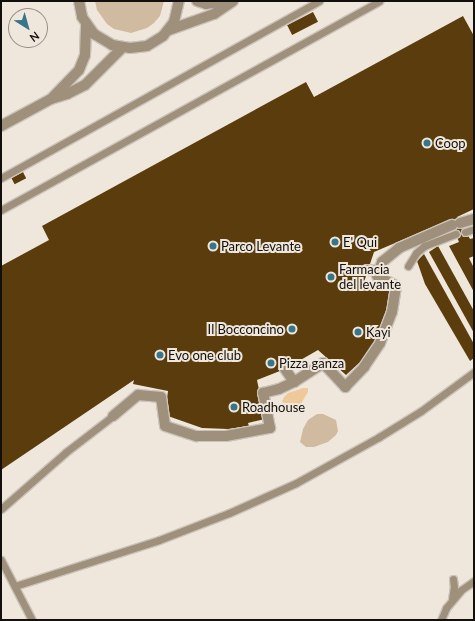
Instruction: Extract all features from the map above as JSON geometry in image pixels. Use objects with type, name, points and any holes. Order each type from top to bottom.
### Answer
[{"type":"street","points":[[79,1],[82,17],[94,34],[102,40],[122,48],[147,46],[163,36],[169,30],[176,18],[179,1]]},
{"type":"street","points":[[197,1],[206,4],[225,1]]},
{"type":"street","points":[[169,30],[214,14],[233,1]]},
{"type":"street","points":[[51,99],[79,70],[85,54],[86,23]]},
{"type":"street","points":[[1,126],[51,99],[67,94],[85,85],[122,48]]},
{"type":"street","points":[[113,416],[138,394],[162,394],[165,426],[196,436],[226,436],[270,428],[263,393],[294,382],[323,363],[345,387],[364,367],[380,343],[392,312],[396,286],[377,276],[382,262],[399,248],[458,229],[474,218]]},
{"type":"street","points":[[367,270],[379,271]]},
{"type":"street","points":[[285,369],[294,382]]},
{"type":"lane","points":[[1,178],[319,1]]},
{"type":"lane","points":[[1,210],[380,1]]},
{"type":"lane","points":[[408,266],[416,253],[424,246],[458,229],[474,229]]},
{"type":"lane","points":[[15,586],[159,540],[229,513],[296,483],[379,437],[421,411],[474,372]]},
{"type":"lane","points":[[1,509],[61,457],[113,416]]},
{"type":"lane","points":[[1,560],[32,620]]},
{"type":"lane","points":[[451,603],[454,587],[453,579]]},
{"type":"lane","points":[[441,620],[461,590],[474,582]]},
{"type":"shaded area","points":[[95,1],[164,1],[160,16],[154,23],[147,28],[131,33],[114,29],[107,24],[97,10]]},
{"type":"shaded area","points":[[303,388],[308,388],[308,392],[299,407],[293,409],[286,407],[282,401],[284,397],[288,393]]},
{"type":"shaded area","points":[[317,414],[323,414],[336,420],[338,431],[336,435],[328,442],[314,447],[306,447],[300,442],[303,429],[308,420]]},
{"type":"building","points":[[313,12],[318,22],[292,35],[287,25]]},
{"type":"building","name":"Parco Levante","points":[[463,16],[474,36],[474,209],[457,217],[470,239],[474,238],[474,256],[469,258],[474,268],[474,292],[449,246],[459,242],[449,220],[374,252],[364,282],[391,292],[387,311],[379,337],[362,365],[359,363],[346,375],[318,350],[285,369],[257,380],[265,419],[248,423],[249,426],[228,429],[202,428],[165,415],[168,391],[133,384],[134,380],[1,470],[1,266],[49,240],[42,226],[306,82],[314,97]]},
{"type":"building","points":[[23,172],[26,178],[15,184],[11,178]]},
{"type":"building","points":[[438,246],[474,311],[474,333],[429,252]]},
{"type":"building","points":[[424,254],[474,344],[474,358],[470,361],[425,284],[417,261]]},
{"type":"place","name":"Coop","points":[[427,143]]},
{"type":"place","name":"E' Qui","points":[[335,242]]},
{"type":"place","name":"Parco Levante","points":[[213,246]]},
{"type":"place","name":"Farmacia del levante","points":[[331,277]]},
{"type":"place","name":"Il Bocconcino","points":[[292,329]]},
{"type":"place","name":"Kayi","points":[[358,332]]},
{"type":"place","name":"Evo one club","points":[[160,355]]},
{"type":"place","name":"Pizza ganza","points":[[271,363]]},
{"type":"place","name":"Roadhouse","points":[[234,407]]}]
